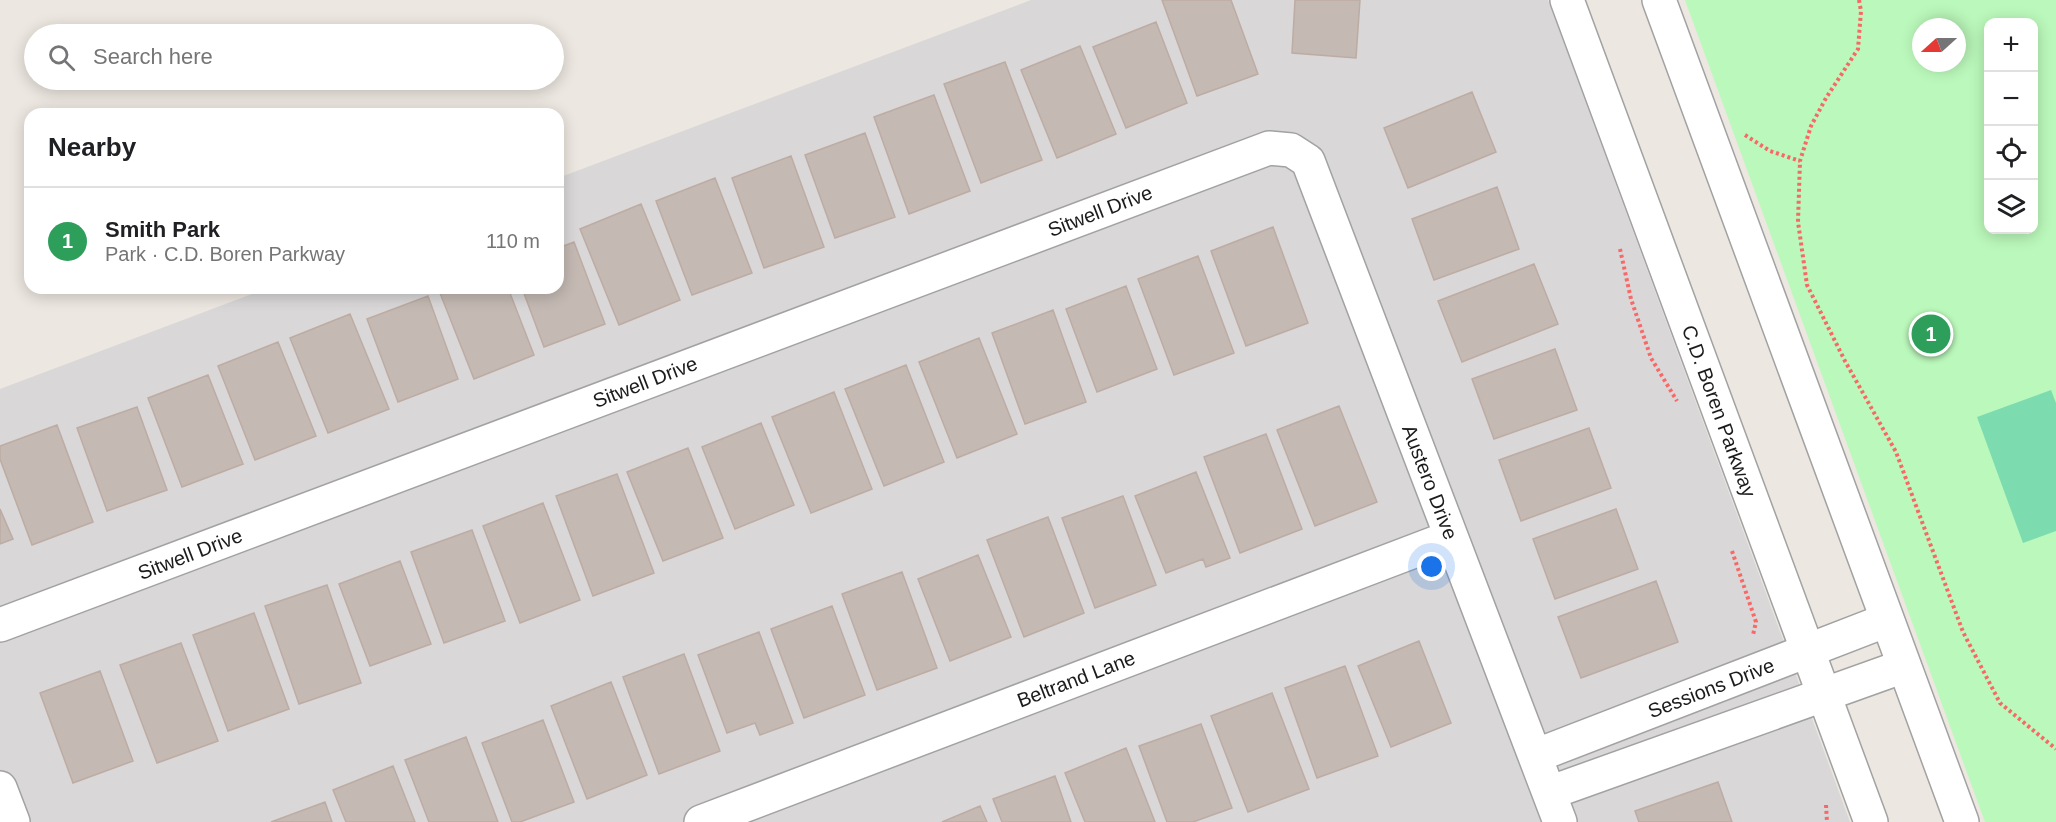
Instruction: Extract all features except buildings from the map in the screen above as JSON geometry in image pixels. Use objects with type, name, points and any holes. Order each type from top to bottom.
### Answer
[{"type":"street","name":"C.D. Boren Parkway","points":[[1567,0],[1871,822]]},
{"type":"street","points":[[1659,0],[1962,822]]},
{"type":"street","name":"Sitwell Drive","points":[[0,625],[1269,148],[1291,150]]},
{"type":"street","name":"Austero Drive","points":[[1291,150],[1308,161],[1554,807]]},
{"type":"street","name":"Beltrand Lane","points":[[701,822],[1451,537]]},
{"type":"street","name":"Sessions Drive","points":[[1535,756],[1887,620]]},
{"type":"street","points":[[1554,807],[1824,694],[1904,666]]},
{"type":"street","points":[[0,788],[13,822]]},
{"type":"path","points":[[1859,0],[1861,11],[1858,49],[1811,126],[1800,161],[1798,222],[1807,285],[1845,362],[1896,452],[1963,632],[2000,703],[2056,749]]},
{"type":"path","points":[[1709,138],[1741,132],[1770,152],[1800,161]]},
{"type":"path","points":[[1826,801],[1827,822]]},
{"type":"shaded area","points":[[1031,0],[1548,0],[1850,822],[0,822],[0,389],[252,294],[564,294],[564,176]]},
{"type":"green space","points":[[1685,0],[2056,0],[2056,822],[1985,822]]},
{"type":"green space","points":[[2051,390],[2056,403],[2056,531],[2023,543],[1977,417]]},
{"type":"place","name":"Smith Park","points":[[1931,334]]}]
